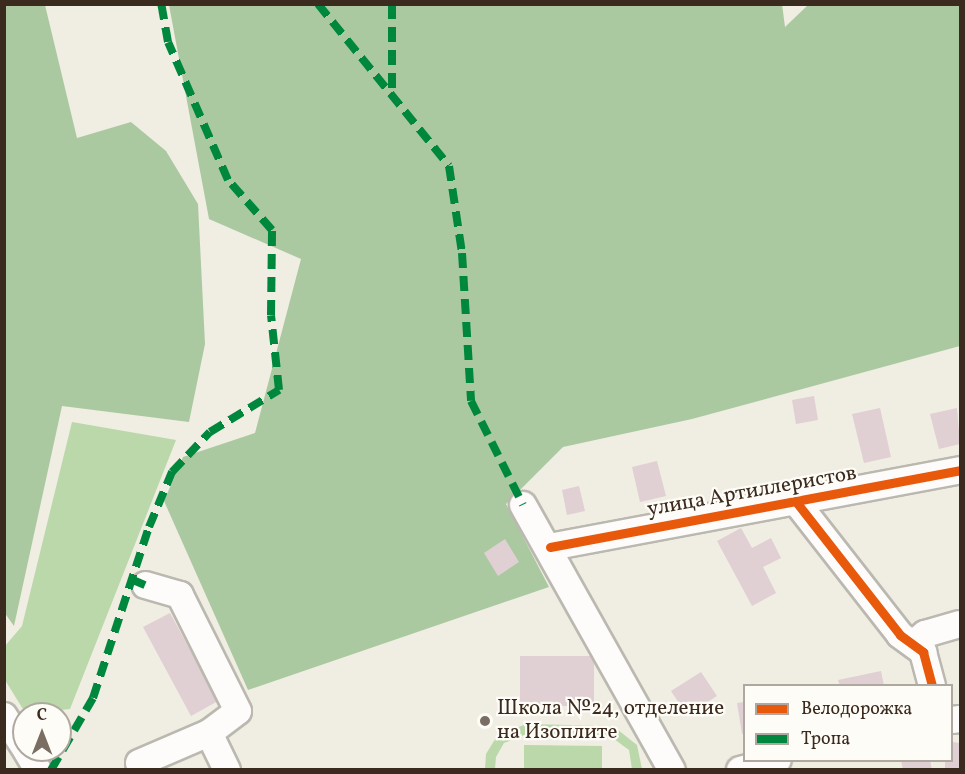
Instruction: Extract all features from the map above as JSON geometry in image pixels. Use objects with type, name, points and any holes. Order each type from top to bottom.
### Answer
[{"type":"street","name":"улица Артиллеристов","points":[[550,547],[796,503],[960,470]]},
{"type":"street","points":[[796,503],[900,635],[922,652],[931,684]]},
{"type":"street","points":[[523,505],[550,547],[576,603],[672,770]]},
{"type":"street","points":[[136,767],[209,733],[237,711],[180,596],[145,585]]},
{"type":"street","points":[[912,644],[925,634],[960,624]]},
{"type":"street","points":[[209,733],[227,770]]},
{"type":"street","points":[[740,770],[770,762]]},
{"type":"green space","points":[[782,4],[785,27],[808,5],[960,5],[960,346],[692,419],[563,447],[506,504],[549,587],[248,690],[164,501],[183,457],[255,433],[301,259],[209,219],[169,5]]},
{"type":"green space","points":[[4,5],[45,5],[77,138],[131,122],[166,151],[198,204],[205,344],[189,422],[62,406],[14,626],[4,612]]},
{"type":"green space","points":[[72,422],[176,440],[72,704],[72,702],[19,702],[5,680],[5,646],[22,626]]},
{"type":"green space","points":[[526,724],[613,726],[637,745],[642,769],[632,769],[629,750],[610,736],[527,734],[504,743],[496,757],[495,769],[485,769],[486,754],[497,736]]},
{"type":"green space","points":[[524,745],[602,746],[602,769],[524,769]]},
{"type":"building","points":[[814,396],[818,420],[796,424],[792,400]]},
{"type":"building","points":[[880,408],[891,457],[864,463],[852,414]]},
{"type":"building","points":[[957,408],[960,444],[939,449],[930,414]]},
{"type":"building","points":[[657,461],[666,496],[640,502],[632,467]]},
{"type":"building","points":[[579,486],[585,511],[567,515],[562,490]]},
{"type":"building","points":[[741,528],[752,548],[771,538],[781,558],[763,567],[776,593],[752,606],[717,541]]},
{"type":"building","points":[[505,539],[519,562],[498,576],[484,553]]},
{"type":"building","points":[[170,613],[218,701],[191,716],[143,627]]},
{"type":"building","points":[[520,656],[594,656],[594,706],[520,706]]},
{"type":"building","points":[[881,671],[884,684],[839,684],[838,680]]},
{"type":"building","points":[[701,672],[717,696],[687,715],[671,691]]},
{"type":"building","points":[[743,702],[743,734],[742,734],[737,703]]},
{"type":"building","points":[[953,742],[960,743],[960,770],[945,770],[945,762],[953,762]]},
{"type":"building","points":[[901,762],[930,762],[932,770],[903,770]]},
{"type":"marked path","points":[[51,770],[93,698],[149,527],[172,472],[210,432],[279,390],[271,315],[272,230],[228,180],[168,42],[161,4]]},
{"type":"marked path","points":[[318,4],[449,166],[462,253],[471,401],[523,505]]},
{"type":"marked path","points":[[392,4],[392,92]]},
{"type":"marked path","points":[[133,580],[145,585]]},
{"type":"cycle path","points":[[550,547],[960,470]]},
{"type":"cycle path","points":[[797,503],[900,635],[923,652],[931,684]]},
{"type":"place","name":"Школа №24, отделение на Изоплите","points":[[485,721]]}]
